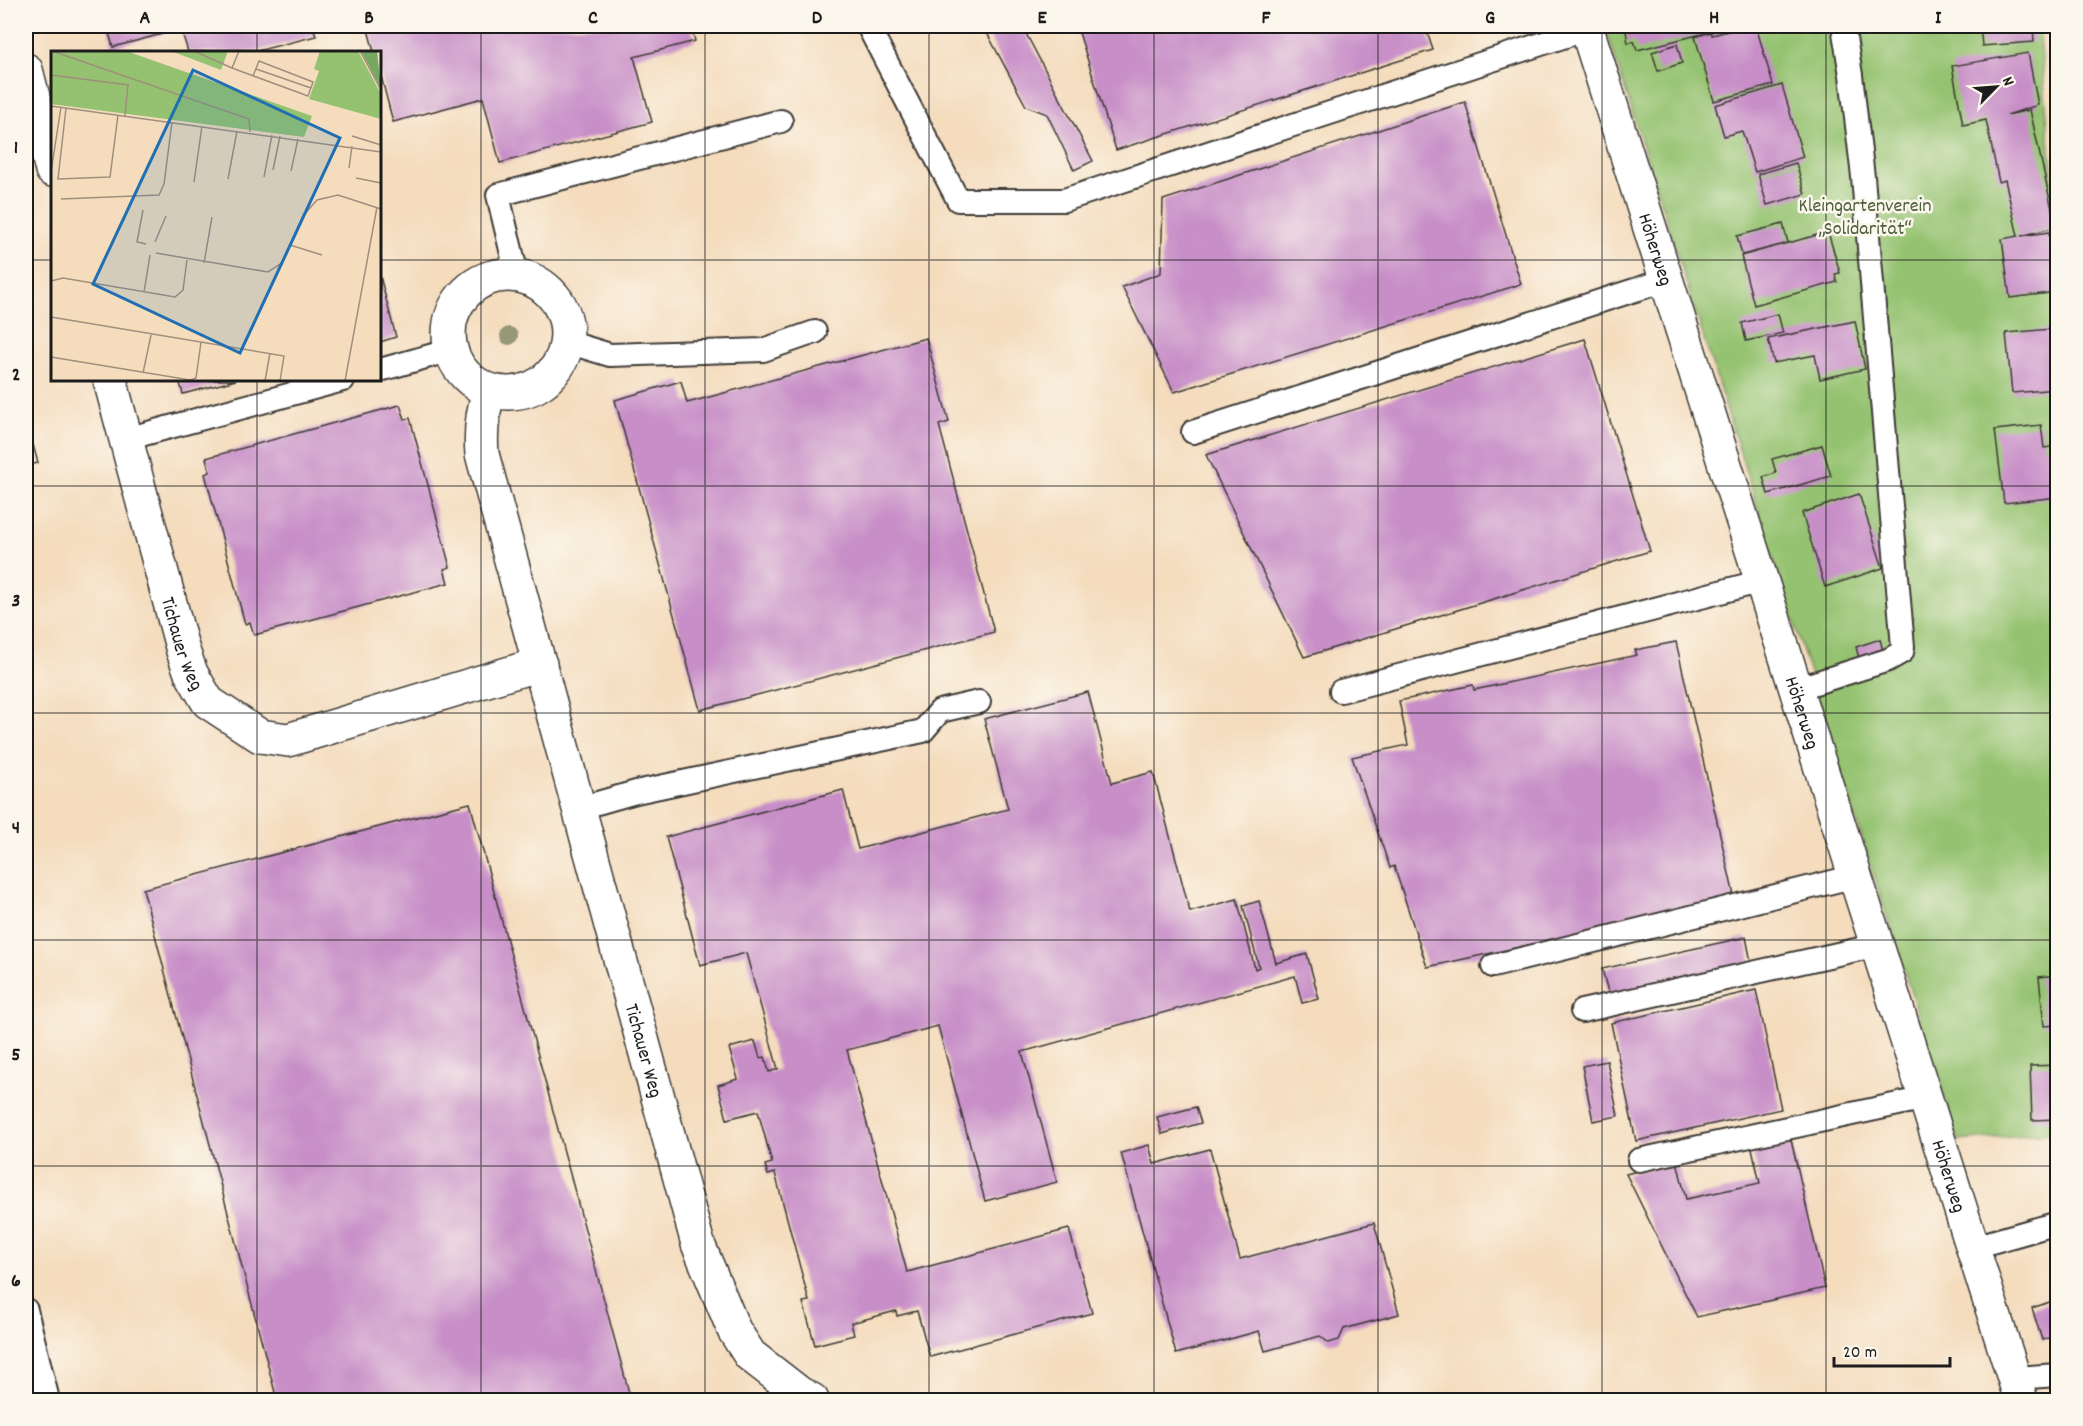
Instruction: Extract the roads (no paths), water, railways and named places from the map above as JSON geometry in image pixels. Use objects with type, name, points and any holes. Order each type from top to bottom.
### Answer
[{"type":"street","name":"Höherweg","points":[[1586,27],[2018,1389]]},
{"type":"street","points":[[26,70],[51,166]]},
{"type":"street","points":[[517,275],[542,285],[552,294],[565,316],[567,342],[558,367],[539,385],[515,394],[489,391],[469,379],[461,371],[451,350],[448,337],[449,324],[459,300],[474,286],[491,277],[517,275]]},
{"type":"street","name":"Tichauer Weg","points":[[110,381],[191,673],[208,702],[260,736],[288,740],[540,664]]},
{"type":"street","name":"Tichauer Weg","points":[[489,391],[482,413],[480,431],[482,454],[698,1245],[734,1330],[750,1354],[812,1401]]},
{"type":"lane","points":[[868,26],[958,200],[1064,200],[1586,27]]},
{"type":"lane","points":[[1796,689],[1888,660],[1902,652],[1903,647],[1863,177],[1843,26]]},
{"type":"lane","points":[[517,275],[498,195],[781,121]]},
{"type":"lane","points":[[1193,432],[1666,280]]},
{"type":"lane","points":[[567,342],[610,356],[763,350],[815,332]]},
{"type":"lane","points":[[381,369],[451,350]]},
{"type":"lane","points":[[126,439],[339,381]]},
{"type":"lane","points":[[1341,691],[1762,581]]},
{"type":"lane","points":[[580,808],[636,792],[923,731],[940,711],[979,702]]},
{"type":"lane","points":[[1493,966],[1856,876]]},
{"type":"lane","points":[[1582,1011],[1878,945]]},
{"type":"lane","points":[[1639,1160],[1926,1098]]},
{"type":"lane","points":[[1974,1247],[2058,1223]]},
{"type":"lane","points":[[26,1310],[48,1401]]},
{"type":"lane","points":[[2018,1389],[2058,1375]]},
{"type":"park label","name":"Kleingartenverein „Solidarität“","points":[[1865,216]]}]
